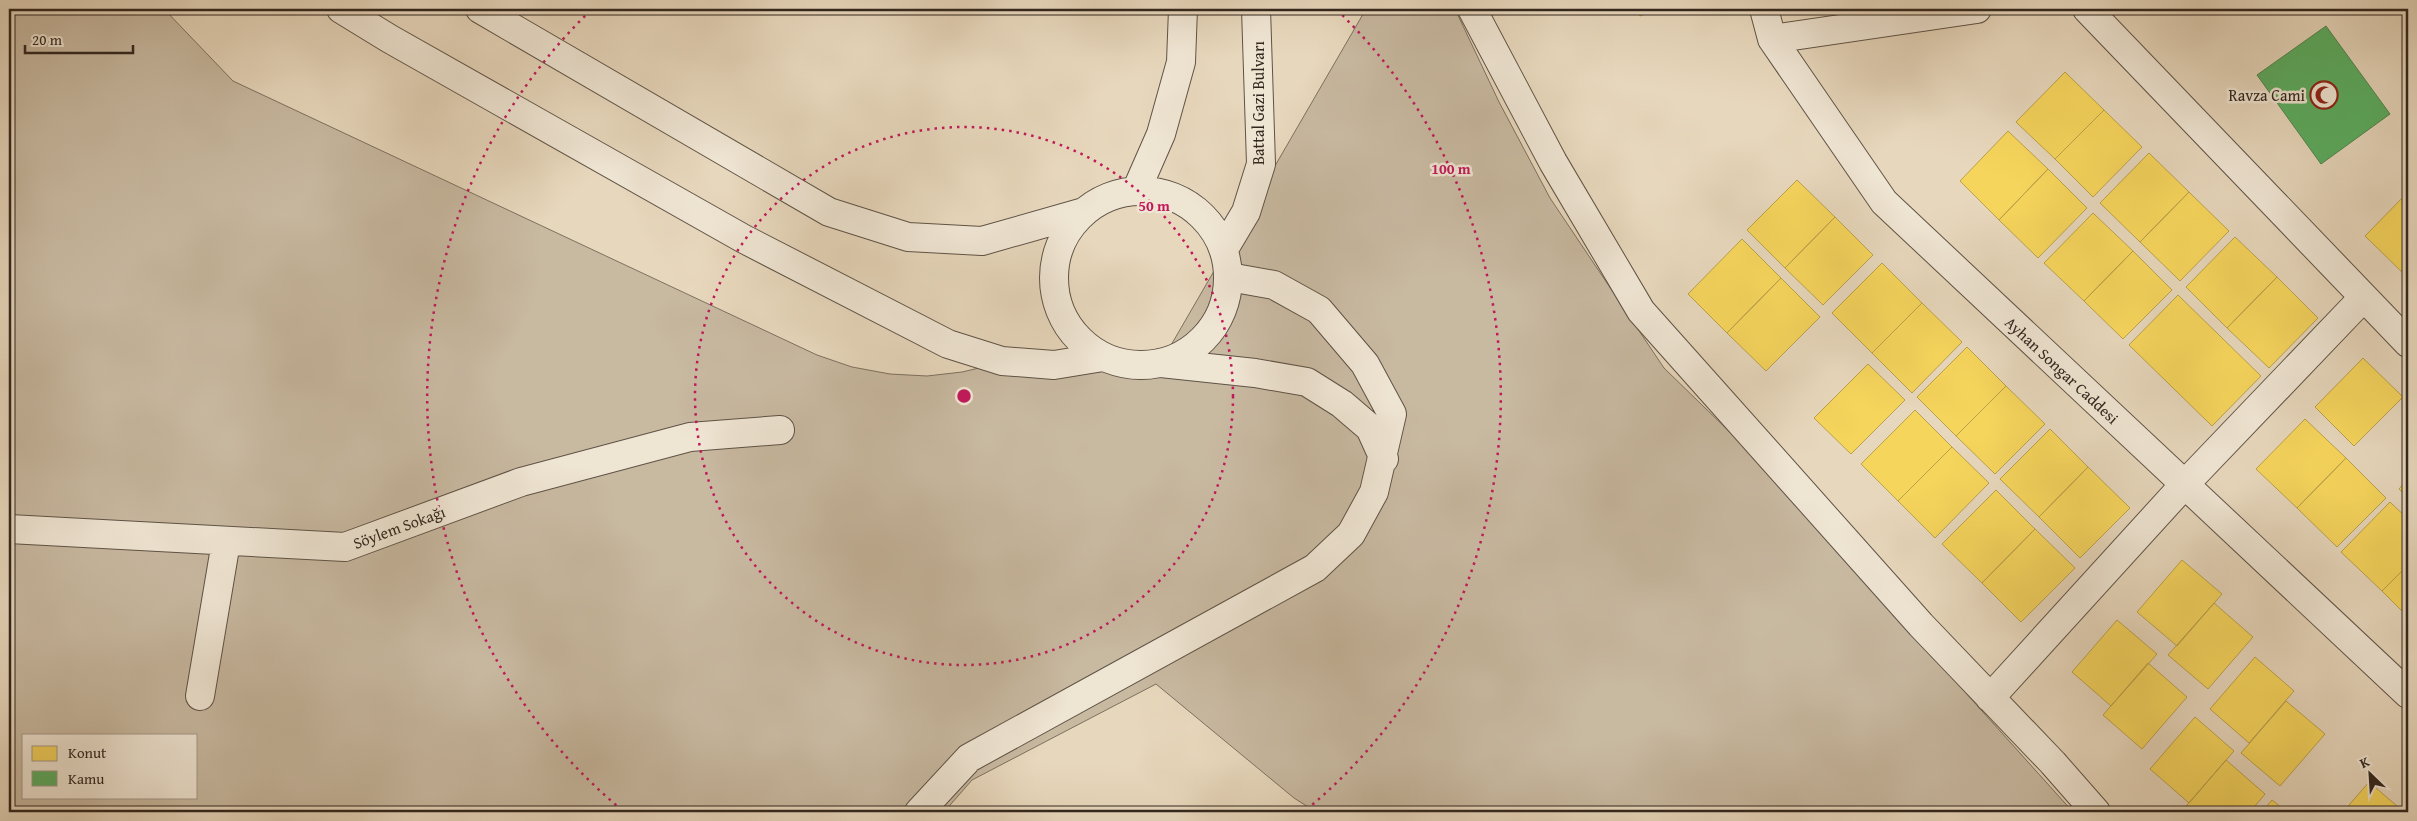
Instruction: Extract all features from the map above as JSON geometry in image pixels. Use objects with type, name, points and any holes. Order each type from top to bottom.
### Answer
[{"type":"street","points":[[341,9],[390,39],[744,239],[948,344],[1002,361],[1054,365],[1103,357]]},
{"type":"street","points":[[480,9],[829,212],[908,237],[982,241],[1084,212],[1108,197],[1136,191],[1164,194],[1190,205],[1211,224],[1224,249],[1229,277],[1224,306],[1210,332],[1188,351],[1161,363]]},
{"type":"street","points":[[1136,191],[1161,134],[1181,62],[1183,9]]},
{"type":"street","name":"Battal Gazi Bulvarı","points":[[1224,249],[1246,212],[1261,164],[1256,9]]},
{"type":"street","points":[[1472,9],[1553,162],[1641,311],[1921,625],[2096,812]]},
{"type":"street","name":"Ayhan Songar Caddesi","points":[[1764,9],[1772,39],[1884,202],[2408,694]]},
{"type":"street","points":[[1772,39],[1978,9]]},
{"type":"street","points":[[2087,9],[2362,298],[2408,343]]},
{"type":"street","points":[[1084,212],[1066,233],[1055,259],[1054,289],[1062,317],[1080,341],[1103,357],[1132,365],[1161,363],[1256,373],[1306,382],[1342,404],[1370,428],[1384,459]]},
{"type":"street","points":[[919,812],[969,758],[1315,568],[1351,534],[1374,492],[1384,459],[1392,414],[1359,357],[1318,310],[1274,285],[1229,277]]},
{"type":"street","points":[[1990,698],[2184,485],[2362,298]]},
{"type":"street","name":"Söylem Sokağı","points":[[9,529],[344,547],[521,482],[549,474],[690,437],[780,430]]},
{"type":"street","points":[[200,696],[226,542]]},
{"type":"shaded area","points":[[9,9],[164,9],[233,81],[817,355],[852,367],[890,374],[927,376],[962,372],[996,364],[1156,371],[1366,9],[1455,9],[1499,102],[1550,198],[1664,368],[1739,441],[2073,812],[1316,812],[1294,798],[1156,684],[972,780],[944,812],[9,812]]},
{"type":"building: Konut","points":[[1637,9],[1657,9],[1640,16]]},
{"type":"building: Konut","points":[[2065,72],[2104,110],[2055,159],[2016,122]]},
{"type":"building: Konut","points":[[2104,110],[2142,147],[2093,197],[2055,159]]},
{"type":"building: Konut","points":[[2008,131],[2048,169],[1999,220],[1960,181]]},
{"type":"building: Konut","points":[[2149,153],[2189,192],[2140,242],[2100,203]]},
{"type":"building: Konut","points":[[2048,169],[2087,208],[2038,258],[1999,220]]},
{"type":"building: Konut","points":[[1797,180],[1835,217],[1785,268],[1747,230]]},
{"type":"building: Konut","points":[[2189,192],[2229,231],[2180,281],[2140,242]]},
{"type":"building: Konut","points":[[2408,192],[2408,271],[2405,275],[2365,236]]},
{"type":"building: Konut","points":[[2093,213],[2133,251],[2084,301],[2044,263]]},
{"type":"building: Konut","points":[[1835,217],[1873,255],[1823,305],[1785,268]]},
{"type":"building: Konut","points":[[2235,237],[2277,277],[2227,328],[2186,287]]},
{"type":"building: Konut","points":[[1742,239],[1781,278],[1727,333],[1688,294]]},
{"type":"building: Konut","points":[[2133,251],[2172,290],[2123,339],[2084,301]]},
{"type":"building: Konut","points":[[1882,263],[1922,303],[1872,353],[1832,313]]},
{"type":"building: Konut","points":[[2277,277],[2318,318],[2269,368],[2227,328]]},
{"type":"building: Konut","points":[[1781,278],[1820,317],[1766,371],[1727,333]]},
{"type":"building: Konut","points":[[2178,295],[2261,376],[2212,426],[2129,345]]},
{"type":"building: Konut","points":[[1922,303],[1962,342],[1912,393],[1872,353]]},
{"type":"building: Konut","points":[[1967,347],[2006,386],[1956,436],[1917,397]]},
{"type":"building: Konut","points":[[2363,358],[2403,397],[2354,446],[2315,407]]},
{"type":"building: Konut","points":[[1868,364],[1905,400],[1851,454],[1814,418]]},
{"type":"building: Konut","points":[[2006,386],[2045,424],[1995,474],[1956,436]]},
{"type":"building: Konut","points":[[1915,410],[1952,447],[1898,501],[1861,464]]},
{"type":"building: Konut","points":[[2305,419],[2346,458],[2297,508],[2256,469]]},
{"type":"building: Konut","points":[[2050,429],[2088,467],[2039,517],[2000,479]]},
{"type":"building: Konut","points":[[1952,447],[1989,483],[1935,538],[1898,501]]},
{"type":"building: Konut","points":[[2346,458],[2386,498],[2337,547],[2297,508]]},
{"type":"building: Konut","points":[[2088,467],[2130,508],[2080,558],[2039,517]]},
{"type":"building: Konut","points":[[2408,479],[2408,498],[2399,489]]},
{"type":"building: Konut","points":[[1996,490],[2035,529],[1982,583],[1942,544]]},
{"type":"building: Konut","points":[[2390,502],[2408,519],[2408,565],[2382,591],[2341,552]]},
{"type":"building: Konut","points":[[2035,529],[2075,568],[2021,622],[1982,583]]},
{"type":"building: Konut","points":[[2182,560],[2222,594],[2177,646],[2137,612]]},
{"type":"building: Konut","points":[[2408,565],[2408,617],[2382,591]]},
{"type":"building: Konut","points":[[2214,603],[2253,637],[2208,689],[2168,655]]},
{"type":"building: Konut","points":[[2117,620],[2157,654],[2111,706],[2072,672]]},
{"type":"building: Konut","points":[[2255,657],[2294,691],[2249,743],[2210,709]]},
{"type":"building: Konut","points":[[2148,663],[2187,697],[2142,749],[2103,715]]},
{"type":"building: Konut","points":[[2286,701],[2325,734],[2280,786],[2241,753]]},
{"type":"building: Konut","points":[[2195,717],[2234,751],[2189,803],[2150,769]]},
{"type":"building: Konut","points":[[2226,760],[2265,794],[2250,812],[2181,812]]},
{"type":"building: Konut","points":[[2369,782],[2404,812],[2343,812]]},
{"type":"building: Konut","points":[[2272,800],[2287,812],[2262,812]]},
{"type":"building: Kamu","name":"Ravza Cami","points":[[2326,26],[2390,114],[2321,164],[2257,75]]},
{"type":"place","name":"Ravza Cami","points":[[2324,95]]}]
